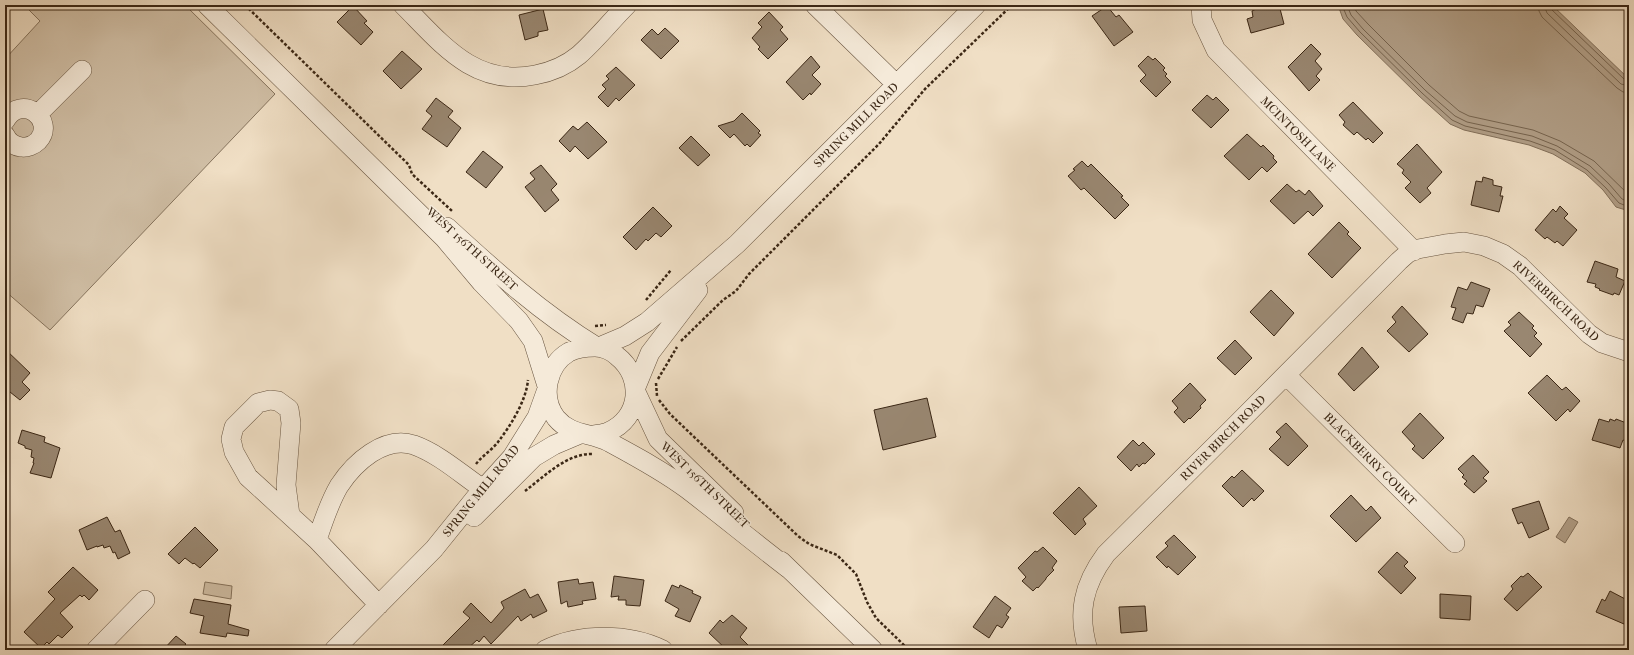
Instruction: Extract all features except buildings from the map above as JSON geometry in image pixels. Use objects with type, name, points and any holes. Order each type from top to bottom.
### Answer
[{"type":"street","name":"WEST 156TH STREET","points":[[207,5],[444,238],[481,282],[519,321],[533,341],[547,387]]},
{"type":"street","points":[[403,5],[460,59],[474,68],[494,75],[512,77],[546,73],[559,68],[578,56],[628,5]]},
{"type":"street","points":[[815,5],[896,84]]},
{"type":"street","name":"SPRING MILL ROAD","points":[[598,347],[624,336],[646,322],[737,244],[976,5]]},
{"type":"street","name":"MCINTOSH LANE","points":[[1201,5],[1202,20],[1216,50],[1414,251]]},
{"type":"street","points":[[38,114],[82,70]]},
{"type":"street","points":[[6,116],[19,109],[26,108],[32,110],[38,114],[41,120],[42,133],[35,144],[22,148],[7,142]]},
{"type":"street","name":"WEST 156TH STREET","points":[[351,146],[434,215],[510,284],[556,321],[598,347]]},
{"type":"street","name":"RIVERBIRCH ROAD","points":[[1414,251],[1445,244],[1464,242],[1484,246],[1503,254],[1520,266],[1589,334],[1602,343],[1629,352]]},
{"type":"street","name":"SPRING MILL ROAD","points":[[636,388],[650,353],[688,302],[737,244]]},
{"type":"street","name":"RIVER BIRCH ROAD","points":[[1088,650],[1084,637],[1082,620],[1083,605],[1091,577],[1106,554],[1399,261],[1414,251]]},
{"type":"street","points":[[583,347],[598,347],[613,352],[624,361],[632,373],[636,388],[635,401],[629,414],[620,425],[608,432],[587,435],[566,428],[555,417],[548,404],[547,387],[551,373],[558,361],[570,352],[583,347]]},
{"type":"street","name":"BLACKBERRY COURT","points":[[1286,375],[1455,544]]},
{"type":"street","name":"SPRING MILL ROAD","points":[[334,650],[434,549],[483,489],[512,457],[537,417],[547,387]]},
{"type":"street","name":"WEST 156TH STREET","points":[[636,388],[658,439],[873,650]]},
{"type":"street","points":[[290,515],[286,485],[291,423],[289,409],[278,401],[270,400],[258,403],[234,427],[231,439],[234,452],[248,477],[317,540],[379,605]]},
{"type":"street","name":"WEST 156TH STREET","points":[[587,435],[608,442],[686,488],[789,569]]},
{"type":"street","name":"SPRING MILL ROAD","points":[[434,549],[478,513],[534,457],[554,445],[587,435]]},
{"type":"street","points":[[317,540],[328,507],[340,486],[353,469],[376,449],[400,443],[412,444],[429,451],[483,489]]},
{"type":"street","points":[[96,650],[144,600]]},
{"type":"street","points":[[545,650],[573,640],[612,638],[634,640],[663,650]]},
{"type":"path","points":[[245,5],[409,165],[412,174],[456,215]]},
{"type":"path","points":[[909,650],[876,618],[867,602],[856,574],[852,569],[838,555],[810,544],[765,504],[670,414],[656,396],[656,383],[679,344],[723,300],[736,291],[749,274],[879,144],[925,89],[1012,5]]},
{"type":"path","points":[[645,301],[671,270]]},
{"type":"path","points":[[590,326],[609,325]]},
{"type":"path","points":[[466,477],[480,458],[498,443],[521,405],[526,391],[528,380],[527,373]]},
{"type":"path","points":[[522,493],[570,459],[586,454],[598,454]]},
{"type":"shaded area","points":[[24,5],[185,5],[275,94],[50,330],[5,291],[5,59],[40,21]]},
{"type":"shaded area","points":[[205,582],[232,586],[231,599],[203,594]]},
{"type":"water","points":[[1338,5],[1552,5],[1629,79],[1629,211],[1616,207],[1603,190],[1585,173],[1553,154],[1529,145],[1464,130],[1450,124],[1419,96],[1357,35],[1343,19]]},
{"type":"water","points":[[1569,517],[1578,522],[1565,543],[1556,537]]}]
